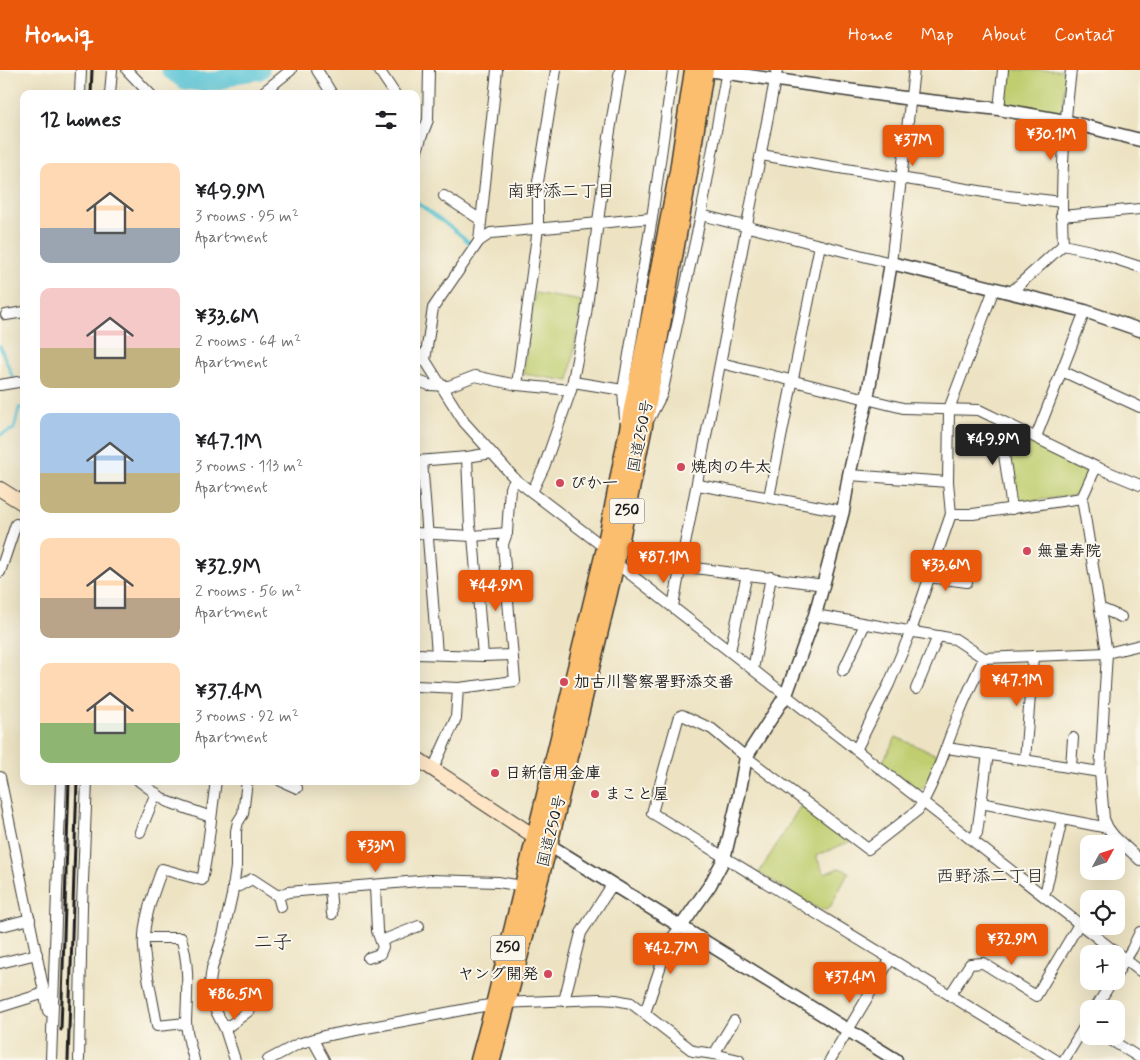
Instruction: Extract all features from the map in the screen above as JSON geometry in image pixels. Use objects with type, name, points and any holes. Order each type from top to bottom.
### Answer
[{"type":"highway","name":"国道250号","points":[[479,1060],[500,1004],[549,845],[616,563],[643,431],[683,172],[693,70]]},
{"type":"highway","name":"国道250号","points":[[492,1060],[500,1004],[522,886],[605,548],[706,70]]},
{"type":"main road","points":[[0,489],[20,502]]},
{"type":"main road","points":[[420,761],[549,845]]},
{"type":"street","points":[[80,90],[81,70]]},
{"type":"street","points":[[110,90],[112,70]]},
{"type":"street","points":[[127,70],[146,90]]},
{"type":"street","points":[[268,90],[291,70]]},
{"type":"street","points":[[317,70],[330,90]]},
{"type":"street","points":[[379,70],[392,90]]},
{"type":"street","points":[[420,130],[428,120],[429,70]]},
{"type":"street","points":[[479,241],[497,70]]},
{"type":"street","points":[[517,384],[538,228],[538,182],[556,70]]},
{"type":"street","points":[[532,492],[544,467],[572,386],[586,314],[620,70]]},
{"type":"street","points":[[626,442],[623,390],[652,218],[673,70]]},
{"type":"street","points":[[706,70],[777,75],[911,99],[998,109],[1065,121],[1140,140]]},
{"type":"street","points":[[645,1013],[670,941],[710,885],[724,858],[740,795],[746,757],[786,695],[824,585],[843,511],[849,475],[867,399],[891,263],[914,70]]},
{"type":"street","points":[[998,109],[1003,70]]},
{"type":"street","points":[[1012,292],[1062,245],[1061,216],[1065,121],[1071,70]]},
{"type":"street","points":[[643,431],[662,394],[701,215],[727,72]]},
{"type":"street","points":[[673,606],[777,75]]},
{"type":"street","points":[[761,155],[1009,196],[1062,202]]},
{"type":"street","points":[[444,196],[481,220]]},
{"type":"street","points":[[1061,216],[1140,209]]},
{"type":"street","points":[[701,215],[1085,310],[1140,330]]},
{"type":"street","points":[[425,360],[433,308],[479,241],[491,233],[652,218]]},
{"type":"street","points":[[769,498],[820,245]]},
{"type":"street","points":[[1062,245],[1091,250],[1140,267]]},
{"type":"street","points":[[856,750],[889,684],[911,631],[951,514],[948,482],[949,410],[994,289]]},
{"type":"street","points":[[1036,437],[1085,310]]},
{"type":"street","points":[[6,315],[20,313]]},
{"type":"street","points":[[420,356],[425,360],[464,422],[516,480],[605,548],[616,563],[1080,924],[1036,996],[984,962],[970,964],[950,995]]},
{"type":"street","points":[[721,363],[903,408],[979,410],[1096,467],[1140,485]]},
{"type":"street","points":[[1062,371],[1140,407]]},
{"type":"street","points":[[420,382],[441,387],[449,386],[475,376],[517,384],[623,390]]},
{"type":"street","points":[[0,385],[20,382]]},
{"type":"street","points":[[1002,422],[1001,434],[1012,509]]},
{"type":"street","points":[[420,461],[492,453]]},
{"type":"street","points":[[467,457],[470,528],[473,536],[483,656]]},
{"type":"street","points":[[1096,467],[1082,498],[1107,653],[1100,772],[1104,819],[1108,828],[1140,860]]},
{"type":"street","points":[[420,469],[428,534],[437,654]]},
{"type":"street","points":[[849,475],[948,482]]},
{"type":"street","points":[[420,686],[458,688],[515,681],[503,544],[507,533],[510,488],[516,480]]},
{"type":"street","points":[[698,485],[843,511]]},
{"type":"street","points":[[951,514],[973,514],[1082,498]]},
{"type":"street","points":[[0,572],[16,524]]},
{"type":"street","points":[[420,533],[473,536],[507,533]]},
{"type":"street","points":[[680,566],[824,585]]},
{"type":"street","points":[[730,651],[746,574]]},
{"type":"street","points":[[929,577],[967,582]]},
{"type":"street","points":[[753,669],[771,578]]},
{"type":"street","points":[[1100,608],[1117,612]]},
{"type":"street","points":[[815,615],[956,640],[984,658],[1107,653],[1140,645]]},
{"type":"street","points":[[844,671],[864,624]]},
{"type":"street","points":[[916,689],[938,636]]},
{"type":"street","points":[[420,654],[512,655]]},
{"type":"street","points":[[1025,760],[1033,656]]},
{"type":"street","points":[[984,658],[959,712],[947,748],[923,802],[918,810],[868,850],[712,729],[682,716],[678,719],[652,814],[1056,1060]]},
{"type":"street","points":[[433,769],[456,718],[458,688]]},
{"type":"street","points":[[1070,767],[1073,738]]},
{"type":"street","points":[[947,748],[1100,772]]},
{"type":"street","points":[[972,839],[977,833],[988,754]]},
{"type":"street","points":[[0,777],[52,1024]]},
{"type":"street","points":[[51,1060],[62,785]]},
{"type":"street","points":[[79,1060],[87,785]]},
{"type":"street","points":[[145,785],[166,801],[211,817]]},
{"type":"street","points":[[186,1023],[157,1026],[144,947],[145,938],[151,898],[162,869],[202,880],[208,852],[215,785]]},
{"type":"street","points":[[235,1060],[209,990],[212,968],[223,935],[233,886],[236,867],[236,831],[238,822],[243,814],[247,785]]},
{"type":"street","points":[[290,785],[297,788]]},
{"type":"street","points":[[140,832],[156,793]]},
{"type":"street","points":[[981,803],[1108,828]]},
{"type":"street","points":[[1043,895],[1046,890],[1062,819]]},
{"type":"street","points":[[549,845],[680,928],[896,1060]]},
{"type":"street","points":[[233,886],[238,886],[252,879],[278,896],[280,907]]},
{"type":"street","points":[[278,896],[288,892],[431,880],[498,882],[522,886]]},
{"type":"street","points":[[564,1001],[581,933],[612,885]]},
{"type":"street","points":[[368,958],[380,954],[383,947],[377,932],[375,886]]},
{"type":"street","points":[[330,889],[332,914]]},
{"type":"street","points":[[2,926],[30,919]]},
{"type":"street","points":[[381,941],[419,926]]},
{"type":"street","points":[[1126,960],[1140,932]]},
{"type":"street","points":[[1094,935],[1140,971]]},
{"type":"street","points":[[145,938],[181,938],[187,979],[186,1023],[194,1060]]},
{"type":"street","points":[[0,963],[37,954]]},
{"type":"street","points":[[830,1060],[890,960]]},
{"type":"street","points":[[0,1007],[44,993]]},
{"type":"street","points":[[268,1060],[298,1044],[324,1036],[500,1004],[616,1000],[631,1003],[692,1051],[739,1060]]},
{"type":"street","points":[[225,1029],[250,1010]]},
{"type":"street","points":[[714,1054],[734,1021]]},
{"type":"street","points":[[1064,1060],[1080,1036]]},
{"type":"street","points":[[313,1040],[324,1060]]},
{"type":"street","points":[[1119,1045],[1140,1058]]},
{"type":"green space","points":[[1009,70],[1066,70],[1062,109],[1057,113],[1008,105],[1005,101]]},
{"type":"green space","points":[[535,293],[582,301],[569,381],[523,374]]},
{"type":"green space","points":[[1018,437],[1085,468],[1088,475],[1081,491],[1074,495],[1020,503],[1014,495],[1006,440]]},
{"type":"green space","points":[[896,737],[937,755],[925,786],[917,790],[882,763]]},
{"type":"green space","points":[[801,805],[851,841],[816,856],[824,874],[839,868],[849,872],[830,907],[826,910],[815,907],[759,873]]},
{"type":"waterway","points":[[171,70],[185,80],[202,82],[219,81],[235,74],[260,70]]},
{"type":"waterway","points":[[202,82],[203,90]]},
{"type":"waterway","points":[[420,205],[471,244]]},
{"type":"waterway","points":[[0,346],[13,378]]},
{"type":"waterway","points":[[0,435],[14,429],[20,408]]},
{"type":"railway","points":[[91,90],[92,70]]},
{"type":"railway","points":[[61,1030],[69,785]]},
{"type":"railway","points":[[68,1060],[77,785]]},
{"type":"place","name":"焼肉の牛太","points":[[681,467]]},
{"type":"place","name":"ぴか一","points":[[560,483]]},
{"type":"place","name":"無量寿院","points":[[1027,551]]},
{"type":"place","name":"加古川警察署野添交番","points":[[564,682]]},
{"type":"place","name":"日新信用金庫","points":[[495,773]]},
{"type":"place","name":"まこと屋","points":[[595,794]]},
{"type":"place","name":"ヤング開発","points":[[548,974]]},
{"type":"district","name":"南野添二丁目","points":[[561,192]]},
{"type":"district","name":"西野添二丁目","points":[[990,877]]},
{"type":"district","name":"二子","points":[[273,942]]}]
